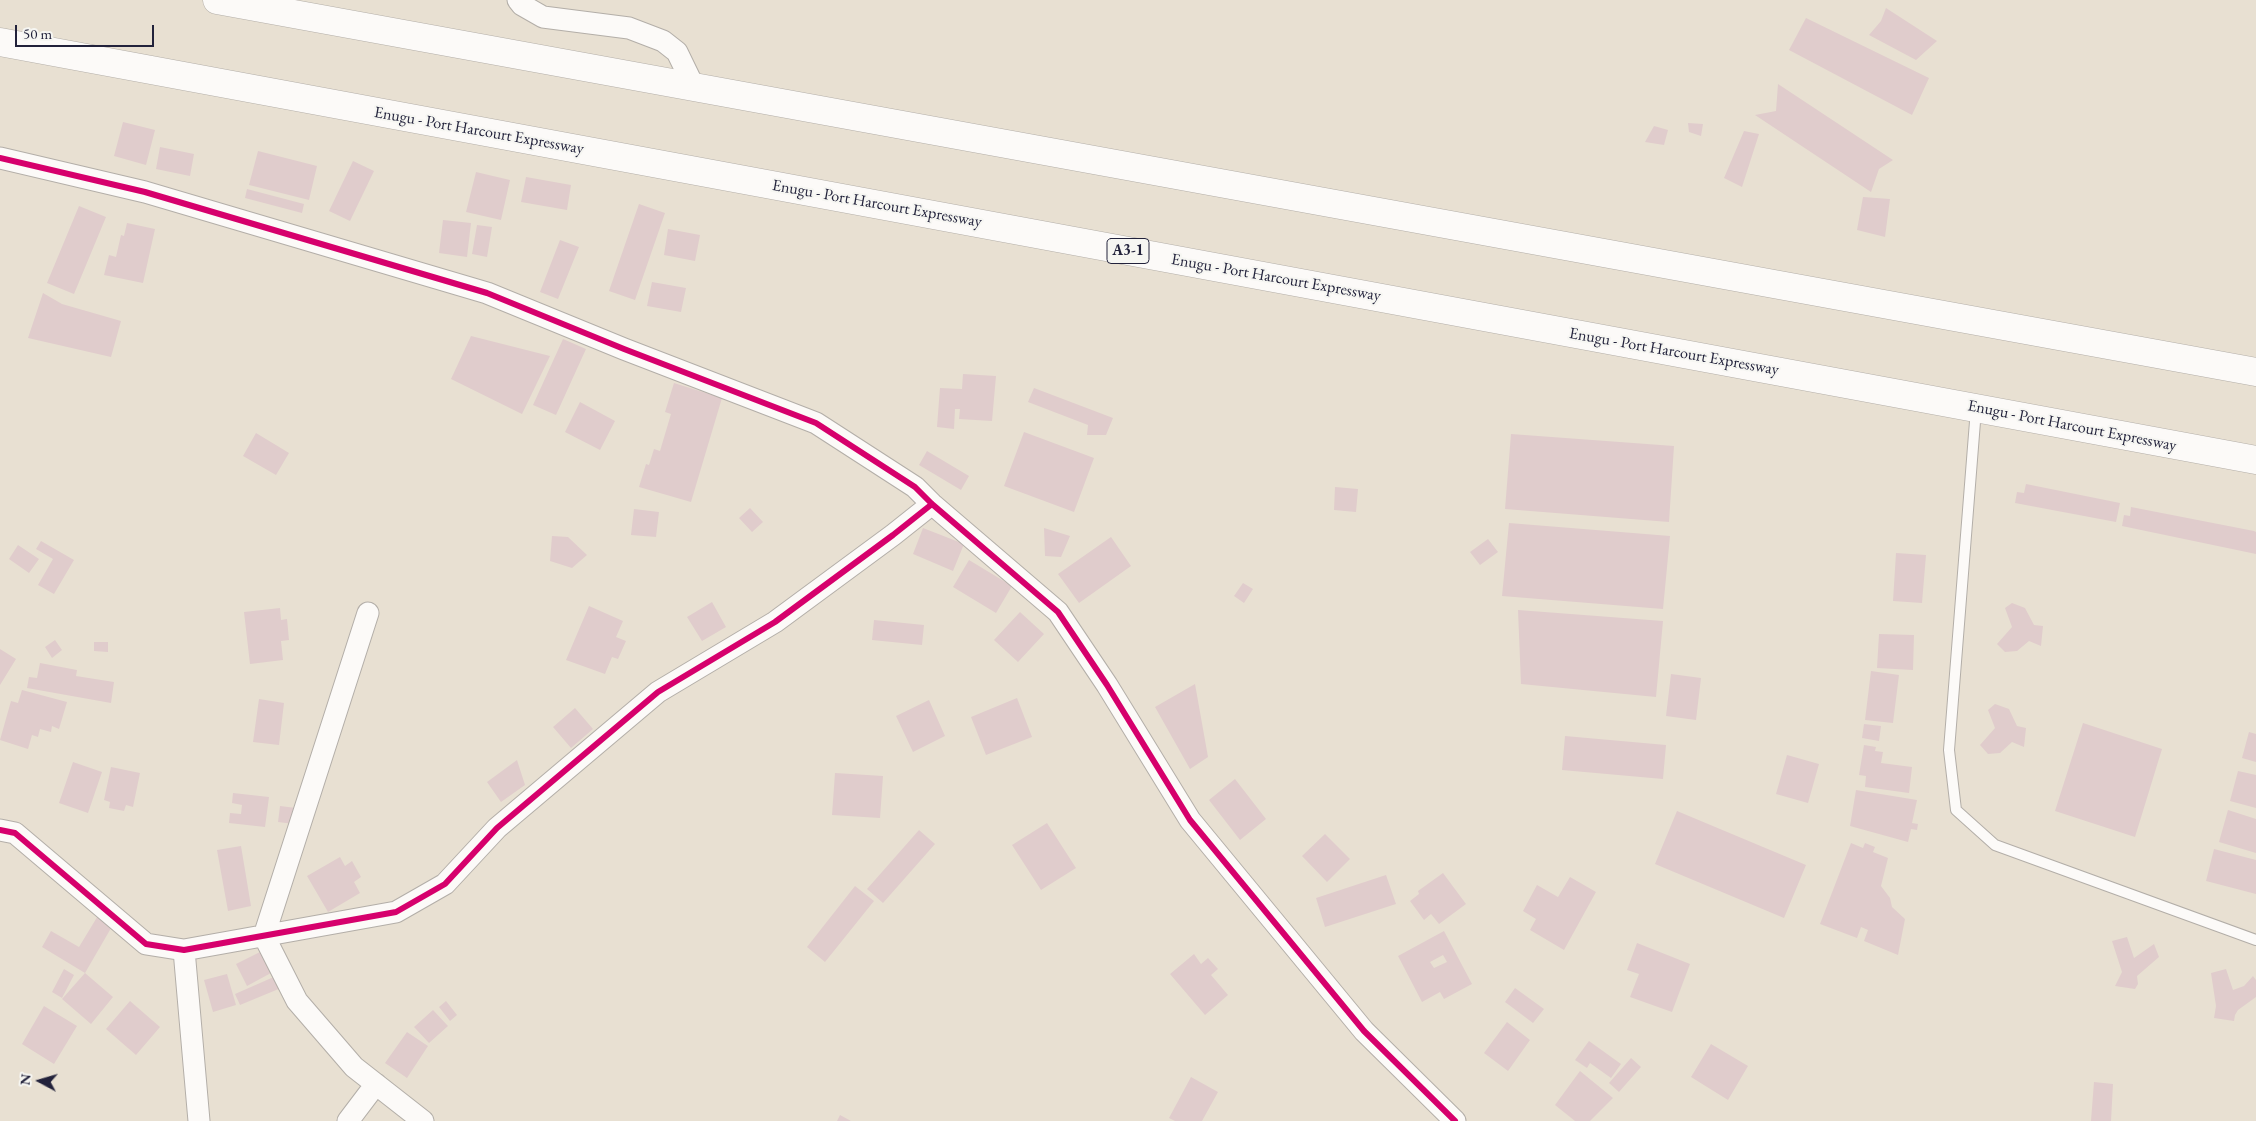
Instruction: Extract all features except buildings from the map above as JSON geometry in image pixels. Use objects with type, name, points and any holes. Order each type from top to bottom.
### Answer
[{"type":"highway","points":[[217,0],[2256,372]]},
{"type":"highway","name":"Enugu - Port Harcourt Expressway","points":[[0,42],[2256,460]]},
{"type":"street","points":[[518,0],[522,5],[543,16],[629,28],[664,41],[677,52],[694,87]]},
{"type":"street","points":[[0,158],[145,192],[487,293],[816,423],[915,487],[932,504],[1058,612],[1108,685],[1190,820],[1364,1031],[1455,1121]]},
{"type":"street","points":[[0,830],[15,833],[146,944],[184,950],[396,912],[445,884],[497,828],[658,692],[775,622],[894,535],[932,504]]},
{"type":"street","points":[[368,613],[264,936],[298,1001],[354,1067],[423,1121]]},
{"type":"street","points":[[184,950],[200,1121]]},
{"type":"street","points":[[348,1121],[376,1084]]},
{"type":"lane","points":[[1976,408],[1949,750],[1956,810],[1995,845],[2256,940]]},
{"type":"cycle path","points":[[0,158],[145,192],[487,293],[624,349],[816,423],[915,487],[932,504],[1058,612],[1107,685],[1190,820],[1364,1031],[1455,1121]]},
{"type":"cycle path","points":[[0,830],[15,833],[146,944],[184,950],[396,912],[445,884],[497,828],[658,692],[775,622],[932,504]]}]
